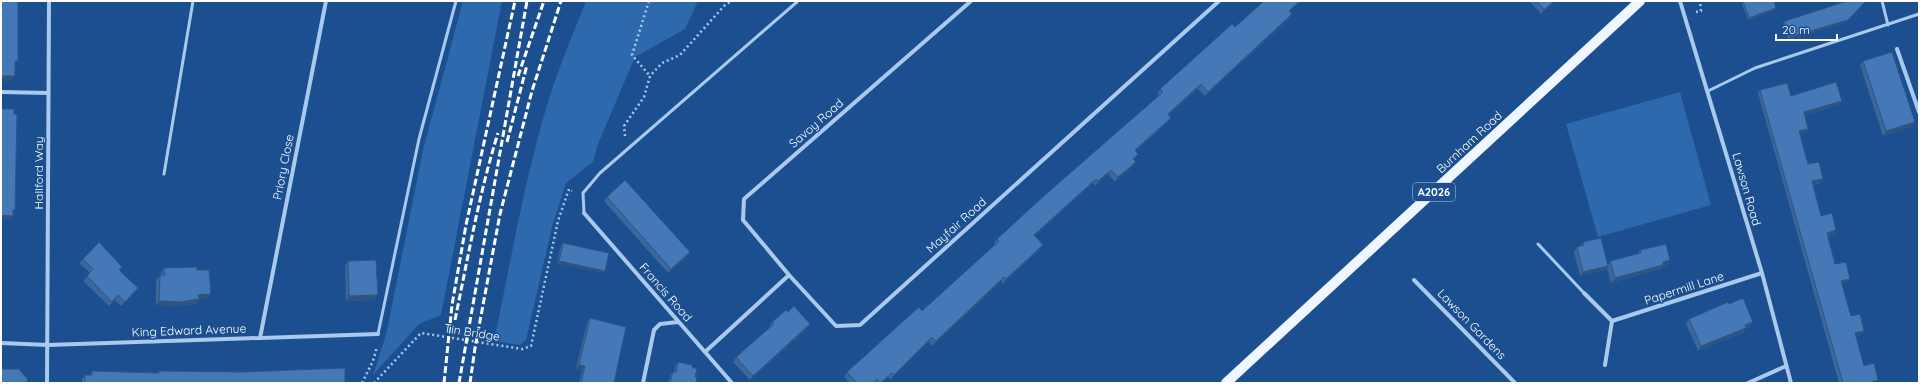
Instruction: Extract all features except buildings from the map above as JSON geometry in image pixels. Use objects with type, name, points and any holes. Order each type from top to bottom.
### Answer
[{"type":"main road","name":"Burnham Road","points":[[1226,383],[1640,1]]},
{"type":"street","name":"Hallford Way","points":[[47,383],[49,1]]},
{"type":"street","name":"Priory Close","points":[[260,338],[326,1]]},
{"type":"street","name":"Savoy Road","points":[[789,275],[743,220],[744,199],[972,1]]},
{"type":"street","name":"Mayfair Road","points":[[789,275],[836,326],[860,325],[1219,1]]},
{"type":"street","name":"Lawson Road","points":[[1680,1],[1762,274],[1791,383]]},
{"type":"street","points":[[1898,49],[1919,112]]},
{"type":"street","points":[[1,92],[48,92]]},
{"type":"street","name":"Francis Road","points":[[584,213],[732,383]]},
{"type":"street","name":"Papermill Lane","points":[[1612,321],[1762,274]]},
{"type":"street","points":[[705,352],[789,275]]},
{"type":"street","name":"Lawson Gardens","points":[[1414,280],[1515,383]]},
{"type":"street","points":[[1584,293],[1612,321],[1605,365]]},
{"type":"street","points":[[643,383],[654,330],[660,324],[678,322]]},
{"type":"street","name":"King Edward Avenue","points":[[1,343],[48,345],[378,334]]},
{"type":"street","points":[[1748,383],[1786,366]]},
{"type":"lane","points":[[164,174],[193,1]]},
{"type":"lane","points":[[378,334],[419,139],[456,1]]},
{"type":"lane","points":[[584,213],[583,193],[600,173],[798,1]]},
{"type":"lane","points":[[1882,1],[1888,25]]},
{"type":"lane","points":[[1708,91],[1756,68],[1919,14]]},
{"type":"lane","points":[[1538,244],[1584,293]]},
{"type":"path","points":[[649,1],[632,55],[650,76]]},
{"type":"path","points":[[631,146],[625,137],[624,126],[644,97],[650,76],[662,63],[680,55],[725,5],[732,1]]},
{"type":"path","name":"Tin Bridge","points":[[374,383],[420,333],[522,349],[531,346],[558,221],[569,189],[580,195],[583,193]]},
{"type":"path","points":[[362,383],[373,361],[378,334]]},
{"type":"shaded area","points":[[463,1],[502,1],[441,315],[419,324],[373,375],[386,335],[423,150]]},
{"type":"shaded area","points":[[586,1],[698,1],[685,29],[635,57],[598,144],[593,162],[566,183],[553,223],[526,340],[520,345],[494,341],[527,181],[543,117],[557,75]]},
{"type":"shaded area","points":[[1680,92],[1711,205],[1598,237],[1566,124]]},
{"type":"railway","points":[[444,383],[452,305],[466,225],[515,1]]},
{"type":"railway","points":[[459,383],[527,1]]},
{"type":"railway","points":[[518,76],[544,1]]},
{"type":"railway","points":[[470,383],[500,214],[532,91],[561,1]]},
{"type":"railway","points":[[507,142],[527,65]]},
{"type":"railway","points":[[455,320],[479,202],[498,133]]}]
